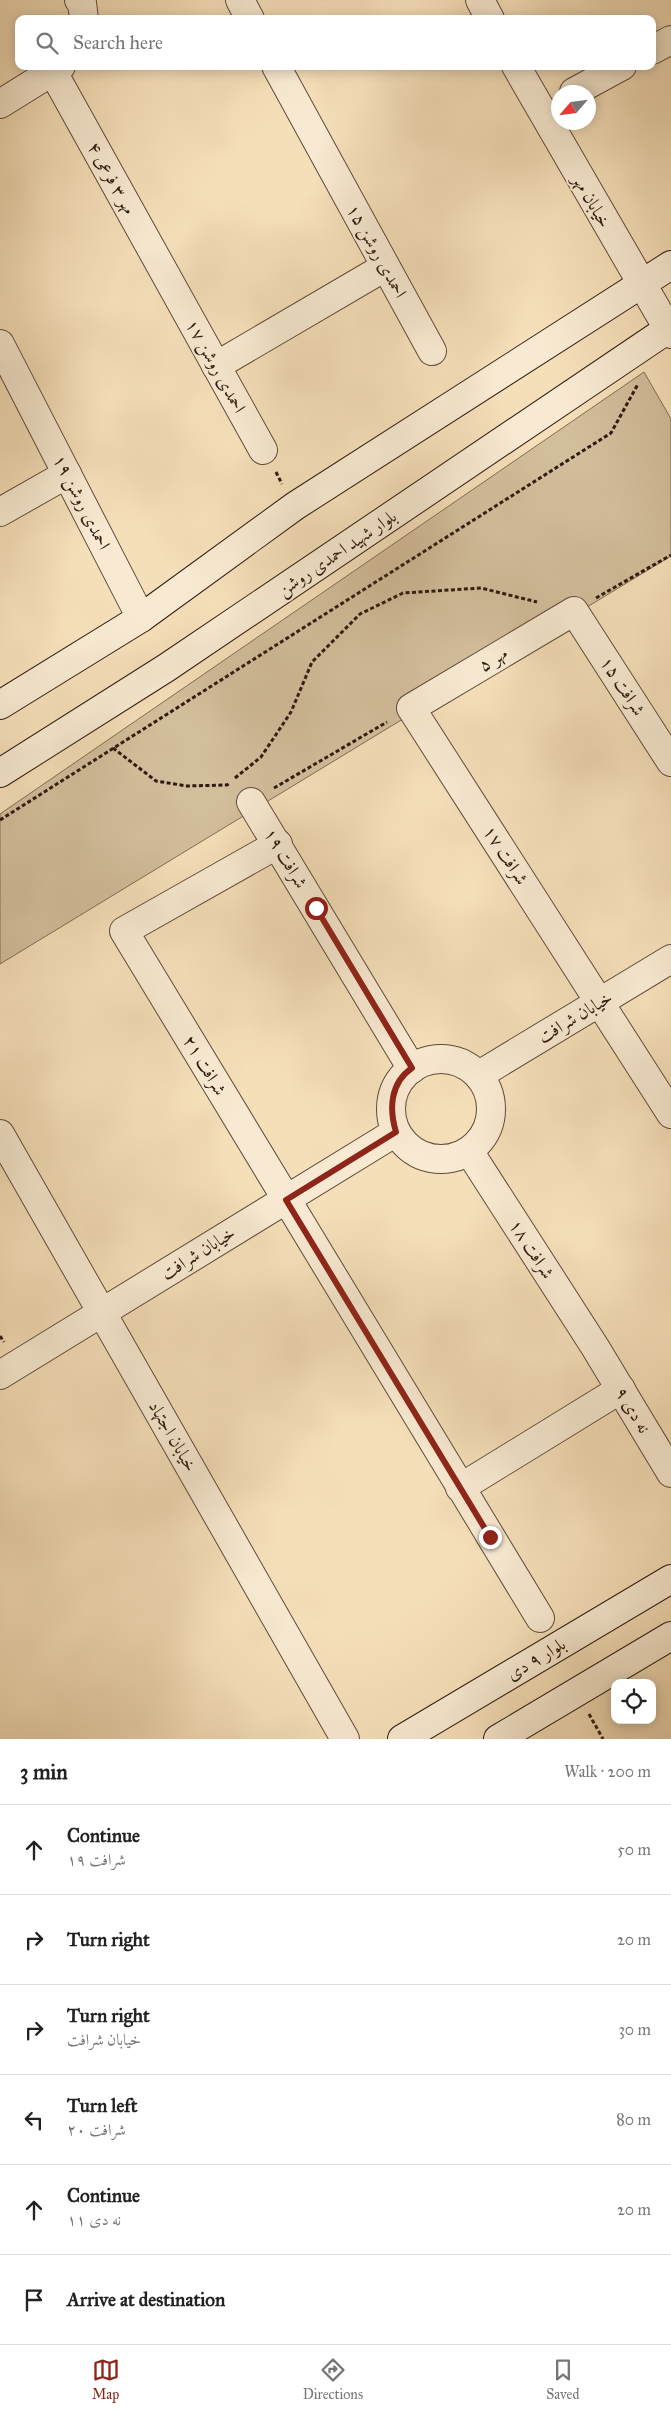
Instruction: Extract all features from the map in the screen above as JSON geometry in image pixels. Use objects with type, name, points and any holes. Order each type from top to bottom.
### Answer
[{"type":"street","points":[[240,0],[248,15]]},
{"type":"street","points":[[480,0],[488,15]]},
{"type":"street","points":[[656,48],[671,40]]},
{"type":"street","points":[[0,104],[55,70]]},
{"type":"street","name":"مهر ۳ فرعی ۴","points":[[58,70],[170,284]]},
{"type":"street","name":"احمدی روشن ۱۵","points":[[278,70],[432,351]]},
{"type":"street","name":"خیابان مهر","points":[[519,70],[549,106],[640,283],[670,330]]},
{"type":"street","points":[[587,85],[615,70]]},
{"type":"street","points":[[0,705],[142,618],[295,506],[640,283],[671,265]]},
{"type":"street","points":[[216,366],[386,267]]},
{"type":"street","name":"احمدی روشن ۱۷","points":[[170,284],[263,450]]},
{"type":"street","name":"بلوار شهید احمدی روشن","points":[[0,773],[166,668],[670,330]]},
{"type":"street","name":"احمدی روشن ۱۹","points":[[0,344],[142,618]]},
{"type":"street","points":[[0,512],[67,474]]},
{"type":"street","name":"مهر ۵","points":[[411,708],[574,611]]},
{"type":"street","name":"شرافت ۱۵","points":[[574,611],[671,762]]},
{"type":"street","name":"شرافت ۱۷","points":[[411,708],[671,1114]]},
{"type":"street","name":"شرافت ۱۹","points":[[252,802],[412,1068]]},
{"type":"street","name":"شرافت ۲۱","points":[[278,844],[124,931],[540,1618]]},
{"type":"street","name":"خیابان شرافت","points":[[479,1075],[671,960]]},
{"type":"street","points":[[434,1059],[450,1059],[465,1065],[479,1075],[488,1090],[492,1107],[490,1124],[482,1140],[469,1151],[453,1158],[436,1160],[420,1155],[405,1145],[396,1132],[391,1116],[391,1100],[396,1086],[406,1073],[419,1064],[434,1059]]},
{"type":"street","name":"خیابان شرافت","points":[[0,1375],[396,1132]]},
{"type":"street","name":"خیابان اجتهاد","points":[[0,1134],[345,1739]]},
{"type":"street","name":"شرافت ۱۸","points":[[469,1151],[595,1347]]},
{"type":"street","name":"نه دی ۹","points":[[595,1347],[671,1472]]},
{"type":"street","points":[[460,1488],[621,1389]]},
{"type":"street","name":"بلوار ۹ دی","points":[[402,1739],[671,1579]]},
{"type":"street","points":[[498,1739],[671,1636]]},
{"type":"path","points":[[0,820],[611,433],[640,381]]},
{"type":"path","points":[[263,450],[295,506]]},
{"type":"path","points":[[113,748],[156,781],[187,786],[227,785],[261,757],[291,712],[312,662],[360,614],[403,593],[481,588],[574,611],[671,555]]},
{"type":"path","points":[[252,802],[411,708]]},
{"type":"shaded area","points":[[644,372],[671,419],[671,556],[0,964],[0,814]]},
{"type":"route","points":[[316,908],[412,1068],[396,1086],[391,1100],[391,1116],[396,1132],[286,1200],[490,1537]]}]
